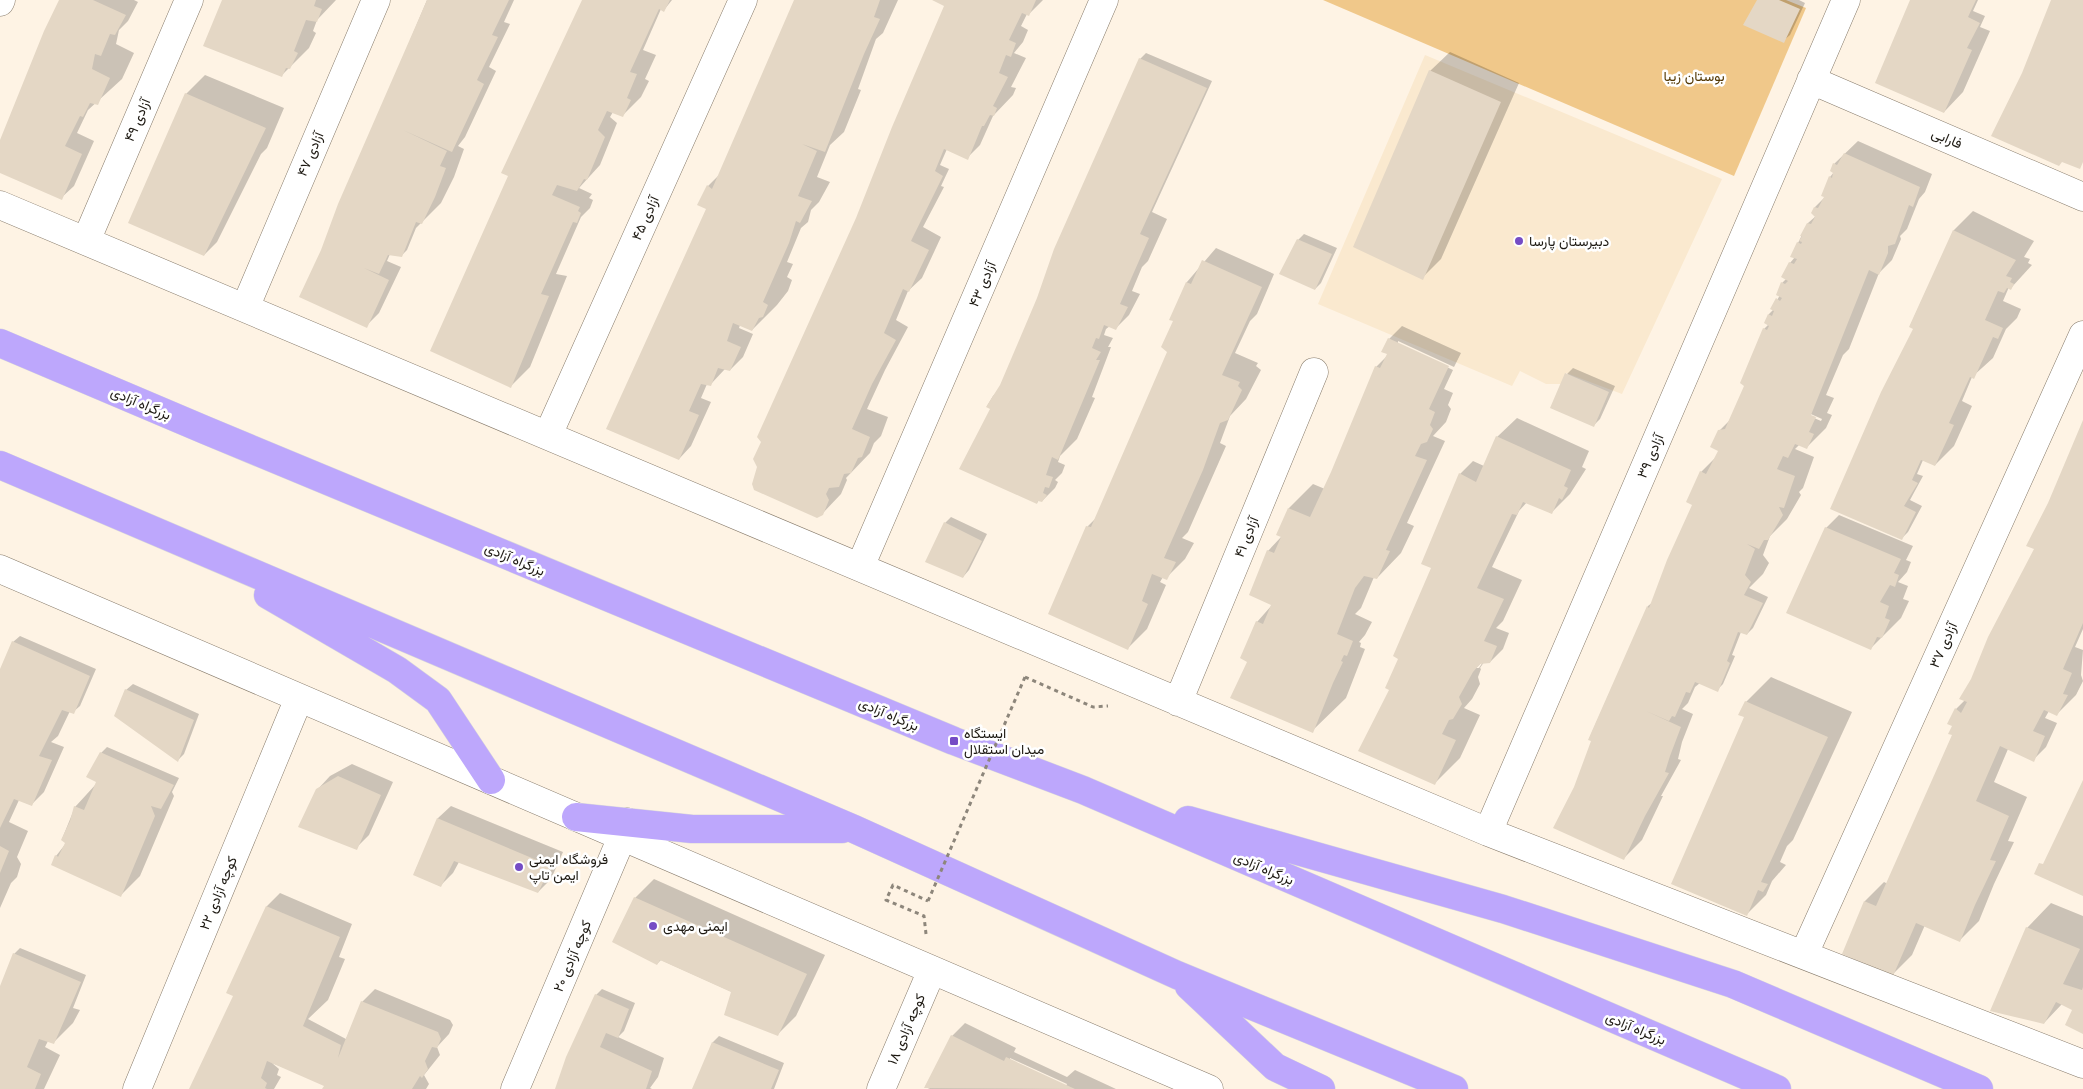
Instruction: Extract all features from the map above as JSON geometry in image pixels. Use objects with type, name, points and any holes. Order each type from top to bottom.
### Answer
[{"type":"highway","name":"بزرگراه آزادی","points":[[0,343],[954,741],[1083,790],[1777,1089]]},
{"type":"highway","points":[[0,465],[854,829],[1177,975],[1454,1089]]},
{"type":"highway","points":[[167,536],[397,670],[438,700],[491,780]]},
{"type":"highway","points":[[1083,790],[1503,909],[1733,984],[1979,1089]]},
{"type":"highway","points":[[576,817],[625,830],[854,829]]},
{"type":"highway","points":[[1177,975],[1275,1067],[1321,1089]]},
{"type":"street","name":"۴۹ آزادی","points":[[86,241],[189,0]]},
{"type":"street","name":"۴۷ آزادی","points":[[245,308],[376,0]]},
{"type":"street","name":"۴۵ آزادی","points":[[548,435],[743,0]]},
{"type":"street","name":"۴۳ آزادی","points":[[860,567],[1104,0]]},
{"type":"street","name":"۳۹ آزادی","points":[[1488,832],[1846,0]]},
{"type":"street","name":"فارابی","points":[[1811,80],[2083,197]]},
{"type":"street","points":[[0,205],[1488,832],[2083,1064]]},
{"type":"street","name":"۳۷ آزادی","points":[[1804,954],[2083,335]]},
{"type":"street","name":"۴۱ آزادی","points":[[1178,702],[1314,372]]},
{"type":"street","points":[[2,577],[299,698],[576,817]]},
{"type":"street","name":"کوچه آزادی ۲۲","points":[[137,1089],[299,698]]},
{"type":"street","points":[[625,830],[932,970],[1209,1089]]},
{"type":"street","name":"کوچه آزادی ۲۰","points":[[515,1089],[625,830]]},
{"type":"street","name":"کوچه آزادی ۱۸","points":[[881,1089],[932,970]]},
{"type":"path","points":[[924,916],[886,900],[893,886],[928,901],[1025,678],[1093,707]]},
{"type":"shaded area","name":"دبیرستان پارسا","points":[[1425,55],[1722,179],[1622,394],[1566,373],[1561,384],[1546,384],[1520,371],[1512,386],[1318,304]]},
{"type":"green space","name":"بوستان زیبا","points":[[1323,0],[1786,0],[1806,8],[1734,176]]},
{"type":"building","points":[[59,0],[93,0],[126,15],[115,35],[110,34],[101,56],[95,54],[92,69],[110,78],[98,105],[90,103],[83,117],[80,116],[65,146],[82,154],[62,200],[0,173],[0,140],[44,31]]},
{"type":"building","points":[[222,0],[316,0],[314,6],[322,9],[317,22],[306,20],[294,51],[298,53],[290,69],[286,68],[282,77],[203,46]]},
{"type":"building","points":[[427,0],[509,0],[492,35],[498,37],[477,80],[484,84],[452,152],[403,130],[447,151],[440,166],[446,168],[422,224],[416,222],[402,257],[388,255],[379,274],[364,268],[389,280],[367,328],[299,297],[321,250],[338,204]]},
{"type":"building","points":[[582,0],[670,0],[664,12],[659,9],[630,72],[637,74],[627,98],[631,100],[623,117],[607,111],[598,130],[605,137],[587,180],[584,179],[577,191],[557,185],[552,195],[580,207],[578,211],[581,213],[577,223],[573,222],[541,294],[549,296],[511,388],[430,351],[508,176],[501,173]]},
{"type":"building","points":[[794,0],[880,0],[874,17],[880,19],[825,152],[802,144],[817,151],[798,196],[812,201],[800,223],[796,221],[789,243],[763,302],[768,305],[763,317],[759,318],[752,331],[733,323],[727,341],[741,347],[730,371],[718,368],[711,386],[701,384],[689,411],[699,415],[679,460],[606,429],[706,209],[697,205],[707,185],[712,189]]},
{"type":"building","points":[[932,0],[1036,0],[1029,16],[1022,13],[1009,40],[1016,43],[1011,57],[1006,55],[999,73],[1008,77],[993,106],[997,108],[994,116],[990,115],[984,126],[982,126],[968,160],[944,149],[935,171],[943,176],[911,241],[929,250],[909,292],[903,289],[884,333],[896,340],[872,384],[852,429],[870,437],[862,457],[858,458],[851,473],[844,474],[839,487],[829,488],[826,494],[829,500],[823,515],[817,518],[754,490],[752,484],[757,467],[753,459],[761,442],[757,437],[856,218],[892,127],[944,6]]},
{"type":"building","points":[[1757,0],[1779,0],[1800,9],[1784,43],[1743,25]]},
{"type":"building","points":[[1910,0],[1976,0],[1968,17],[1980,23],[1967,48],[1972,50],[1944,113],[1875,83]]},
{"type":"building","points":[[2051,0],[2083,0],[2083,162],[2080,169],[2062,162],[2059,166],[1991,136],[2022,73]]},
{"type":"building","points":[[1139,58],[1207,88],[1140,234],[1149,238],[1120,304],[1128,307],[1116,330],[1104,325],[1099,339],[1096,338],[1092,348],[1101,352],[1096,360],[1100,360],[1058,460],[1052,457],[1046,475],[1053,477],[1049,488],[1045,487],[1043,493],[1047,495],[1042,502],[1038,501],[1037,504],[959,469],[990,409],[986,407],[1000,385],[1037,298],[1054,249]]},
{"type":"building","points":[[1429,70],[1501,102],[1423,280],[1353,247]]},
{"type":"building","points":[[185,93],[266,128],[204,256],[128,223]]},
{"type":"building","points":[[1844,153],[1920,187],[1913,207],[1909,205],[1895,244],[1888,246],[1888,253],[1879,275],[1869,270],[1811,415],[1816,417],[1809,432],[1814,434],[1807,449],[1795,444],[1788,458],[1783,456],[1777,469],[1795,476],[1784,508],[1779,507],[1783,515],[1768,540],[1764,540],[1759,549],[1747,544],[1755,549],[1745,575],[1751,582],[1744,595],[1763,603],[1747,635],[1738,632],[1727,661],[1730,663],[1718,692],[1695,682],[1690,693],[1686,692],[1675,717],[1672,716],[1669,721],[1646,711],[1681,727],[1665,772],[1669,773],[1645,816],[1624,860],[1553,828],[1574,787],[1591,741],[1588,740],[1647,606],[1649,608],[1667,560],[1692,505],[1686,502],[1700,471],[1706,474],[1718,451],[1710,447],[1718,430],[1725,429],[1744,386],[1740,383],[1763,328],[1767,330],[1769,326],[1764,323],[1768,314],[1772,316],[1774,311],[1770,309],[1776,298],[1780,301],[1782,298],[1776,295],[1781,282],[1785,284],[1788,281],[1781,277],[1789,262],[1794,264],[1797,259],[1790,257],[1797,242],[1801,244],[1802,242],[1799,241],[1802,236],[1800,236],[1807,223],[1811,224],[1815,217],[1811,213],[1814,207],[1818,208],[1824,197],[1821,196],[1829,176],[1832,178],[1833,173],[1830,171],[1833,163],[1837,165]]},
{"type":"building","points":[[1953,230],[2016,260],[2006,276],[2012,278],[2010,282],[2014,284],[2011,290],[2007,288],[2004,293],[1998,291],[1985,320],[2003,328],[1998,339],[1993,337],[1974,379],[1970,377],[1949,423],[1954,425],[1935,466],[1921,460],[1912,480],[1918,483],[1904,506],[1916,512],[1902,540],[1830,509],[1881,392],[1913,329],[1909,327]]},
{"type":"building","points":[[1297,239],[1332,254],[1315,290],[1279,274]]},
{"type":"building","points":[[1202,260],[1262,287],[1222,375],[1240,382],[1238,386],[1242,390],[1228,420],[1220,423],[1203,470],[1164,558],[1176,562],[1167,580],[1152,574],[1142,601],[1148,604],[1128,650],[1048,614],[1086,526],[1091,527],[1167,352],[1161,347],[1173,321],[1169,320],[1186,282],[1191,284]]},
{"type":"building","points":[[1388,338],[1449,366],[1429,409],[1435,412],[1430,425],[1433,429],[1427,442],[1421,444],[1415,456],[1427,460],[1386,550],[1390,551],[1377,579],[1364,576],[1355,588],[1337,634],[1353,641],[1347,656],[1344,655],[1341,661],[1343,662],[1313,733],[1230,698],[1247,662],[1240,658],[1256,621],[1263,624],[1271,605],[1249,595],[1267,550],[1274,553],[1281,537],[1276,535],[1288,508],[1310,517],[1375,366],[1380,368],[1387,354],[1381,352]]},
{"type":"building","points":[[1565,373],[1609,392],[1594,427],[1550,408]]},
{"type":"building","points":[[2083,420],[2083,623],[2063,669],[2072,673],[2063,694],[2068,695],[2057,716],[2044,710],[2033,731],[2045,736],[2034,762],[2000,746],[1976,801],[2009,816],[1990,860],[1996,861],[1960,942],[1916,923],[1893,976],[1842,954],[1864,901],[1876,906],[1952,735],[1948,734],[1952,726],[1947,724],[1955,708],[1961,713],[1967,702],[1959,699],[1971,679],[1988,637],[2034,549],[2026,546],[2048,503]]},
{"type":"building","points":[[1496,436],[1571,470],[1564,486],[1568,488],[1562,500],[1559,498],[1552,514],[1523,502],[1517,515],[1512,514],[1477,588],[1504,599],[1484,641],[1497,646],[1490,663],[1480,664],[1473,672],[1459,697],[1462,704],[1453,719],[1449,720],[1442,734],[1456,740],[1435,785],[1358,751],[1389,690],[1385,688],[1398,659],[1393,656],[1431,568],[1421,564],[1459,473],[1476,482]]},
{"type":"building","points":[[944,522],[982,541],[963,578],[925,562]]},
{"type":"building","points":[[1825,527],[1901,559],[1894,573],[1899,575],[1895,587],[1890,585],[1880,602],[1889,606],[1885,618],[1890,620],[1882,638],[1877,637],[1871,650],[1786,613]]},
{"type":"building","points":[[12,641],[90,676],[74,714],[62,710],[39,756],[52,760],[32,806],[14,799],[0,828],[0,669]]},
{"type":"building","points":[[125,689],[194,720],[178,762],[114,716]]},
{"type":"building","points":[[1745,701],[1828,737],[1761,882],[1768,884],[1763,892],[1758,890],[1747,916],[1671,884],[1744,717],[1738,715]]},
{"type":"building","points":[[100,752],[174,785],[161,809],[151,806],[155,816],[121,897],[51,865],[55,855],[58,857],[65,843],[61,840],[70,821],[74,806],[84,810],[96,782],[86,777]]},
{"type":"building","points":[[338,776],[381,795],[357,850],[298,827],[316,789]]},
{"type":"building","points":[[2083,780],[2083,896],[2034,874],[2039,863],[2043,864]]},
{"type":"building","points":[[437,818],[551,866],[538,893],[454,861],[441,887],[413,875]]},
{"type":"building","points":[[0,846],[9,851],[0,873]]},
{"type":"building","points":[[634,897],[807,974],[778,1036],[724,1015],[731,992],[660,960],[657,965],[612,942]]},
{"type":"building","points":[[266,906],[340,937],[303,1026],[341,1045],[338,1058],[361,1001],[438,1032],[441,1039],[437,1048],[432,1047],[425,1061],[428,1069],[422,1078],[420,1076],[412,1089],[322,1089],[324,1086],[267,1061],[261,1078],[267,1083],[265,1088],[267,1089],[189,1089],[233,996],[226,993]]},
{"type":"building","points":[[2026,927],[2080,949],[2063,984],[2082,990],[2083,987],[2083,1034],[2065,1025],[2072,1010],[2056,1002],[2044,1024],[1990,1011]]},
{"type":"building","points":[[13,953],[81,982],[54,1044],[39,1039],[27,1067],[41,1074],[35,1089],[0,1089],[0,986]]},
{"type":"building","points":[[595,994],[629,1009],[618,1038],[606,1033],[600,1047],[652,1071],[646,1089],[555,1089],[566,1057]]},
{"type":"building","points":[[951,1035],[1004,1061],[1006,1057],[1075,1089],[924,1088]]},
{"type":"building","points":[[712,1042],[779,1070],[771,1089],[692,1089]]},
{"type":"place","name":"دبیرستان پارسا","points":[[1519,241]]},
{"type":"place","name":"ایستگاه میدان استقلال","points":[[954,741]]},
{"type":"place","name":"فروشگاه ایمنی ایمن تاپ","points":[[519,867]]},
{"type":"place","name":"ایمنی مهدی","points":[[653,926]]}]
